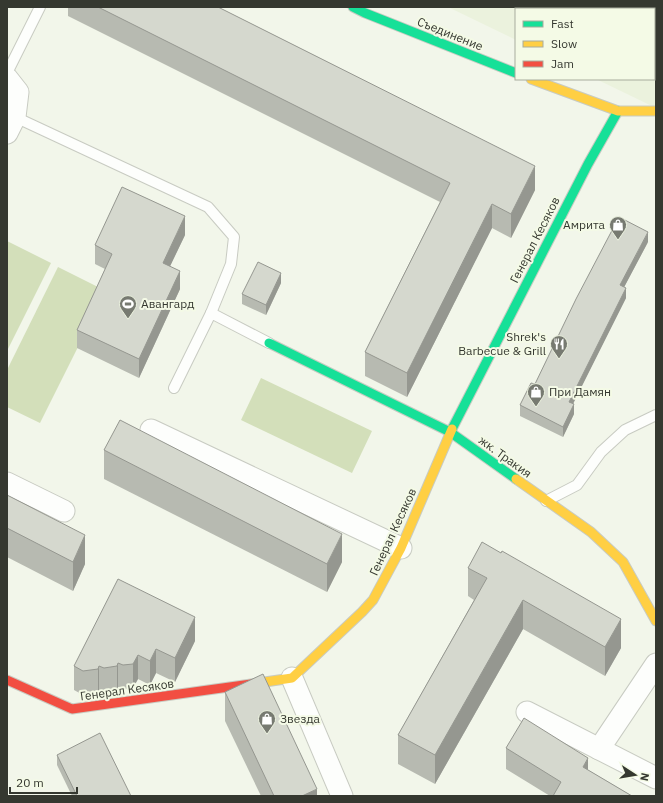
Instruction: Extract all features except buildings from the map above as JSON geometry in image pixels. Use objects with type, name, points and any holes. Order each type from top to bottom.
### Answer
[{"type":"street","name":"Съединение","points":[[353,7],[515,73]]},
{"type":"street","points":[[7,78],[18,92],[11,125]]},
{"type":"street","points":[[534,80],[618,112],[656,111]]},
{"type":"street","name":"Генерал Кесяков","points":[[7,680],[72,710],[292,678],[373,600],[401,548],[450,432],[584,171],[618,112]]},
{"type":"street","name":"жк. Тракия","points":[[269,343],[450,432],[590,532],[623,562],[656,621]]},
{"type":"street","points":[[150,430],[401,548]]},
{"type":"street","points":[[7,483],[64,511]]},
{"type":"street","points":[[599,749],[656,664]]},
{"type":"street","points":[[292,678],[342,796]]},
{"type":"street","points":[[528,712],[656,778]]},
{"type":"lane","points":[[7,73],[40,7]]},
{"type":"lane","points":[[11,125],[208,207],[234,237],[231,264],[210,313],[174,388]]},
{"type":"lane","points":[[210,313],[269,343]]},
{"type":"lane","points":[[546,501],[577,485],[601,452],[625,430],[656,415]]},
{"type":"shaded area","points":[[448,7],[656,7],[656,108],[598,80],[655,80],[655,8],[515,8],[515,40]]},
{"type":"green space","points":[[7,241],[51,263],[7,351]]},
{"type":"green space","points":[[58,267],[106,291],[40,423],[7,407],[7,370]]},
{"type":"green space","points":[[261,378],[372,431],[352,473],[241,420]]},
{"type":"traffic: fast","points":[[353,7],[515,73]]},
{"type":"traffic: fast","points":[[452,429],[588,164],[618,111]]},
{"type":"traffic: fast","points":[[269,343],[450,432],[516,479]]},
{"type":"traffic: slow","points":[[534,80],[618,111],[656,111]]},
{"type":"traffic: slow","points":[[258,683],[292,678],[373,600],[401,548],[452,429]]},
{"type":"traffic: slow","points":[[516,479],[591,532],[623,562],[656,621]]},
{"type":"traffic: jam","points":[[7,680],[72,709],[258,683]]},
{"type":"place","name":"Амрита","points":[[618,240]]},
{"type":"place","name":"Авангард","points":[[128,319]]},
{"type":"place","name":"Shrek's Barbecue & Grill","points":[[559,359]]},
{"type":"place","name":"При Дамян","points":[[536,407]]},
{"type":"place","name":"Звезда","points":[[267,734]]}]
